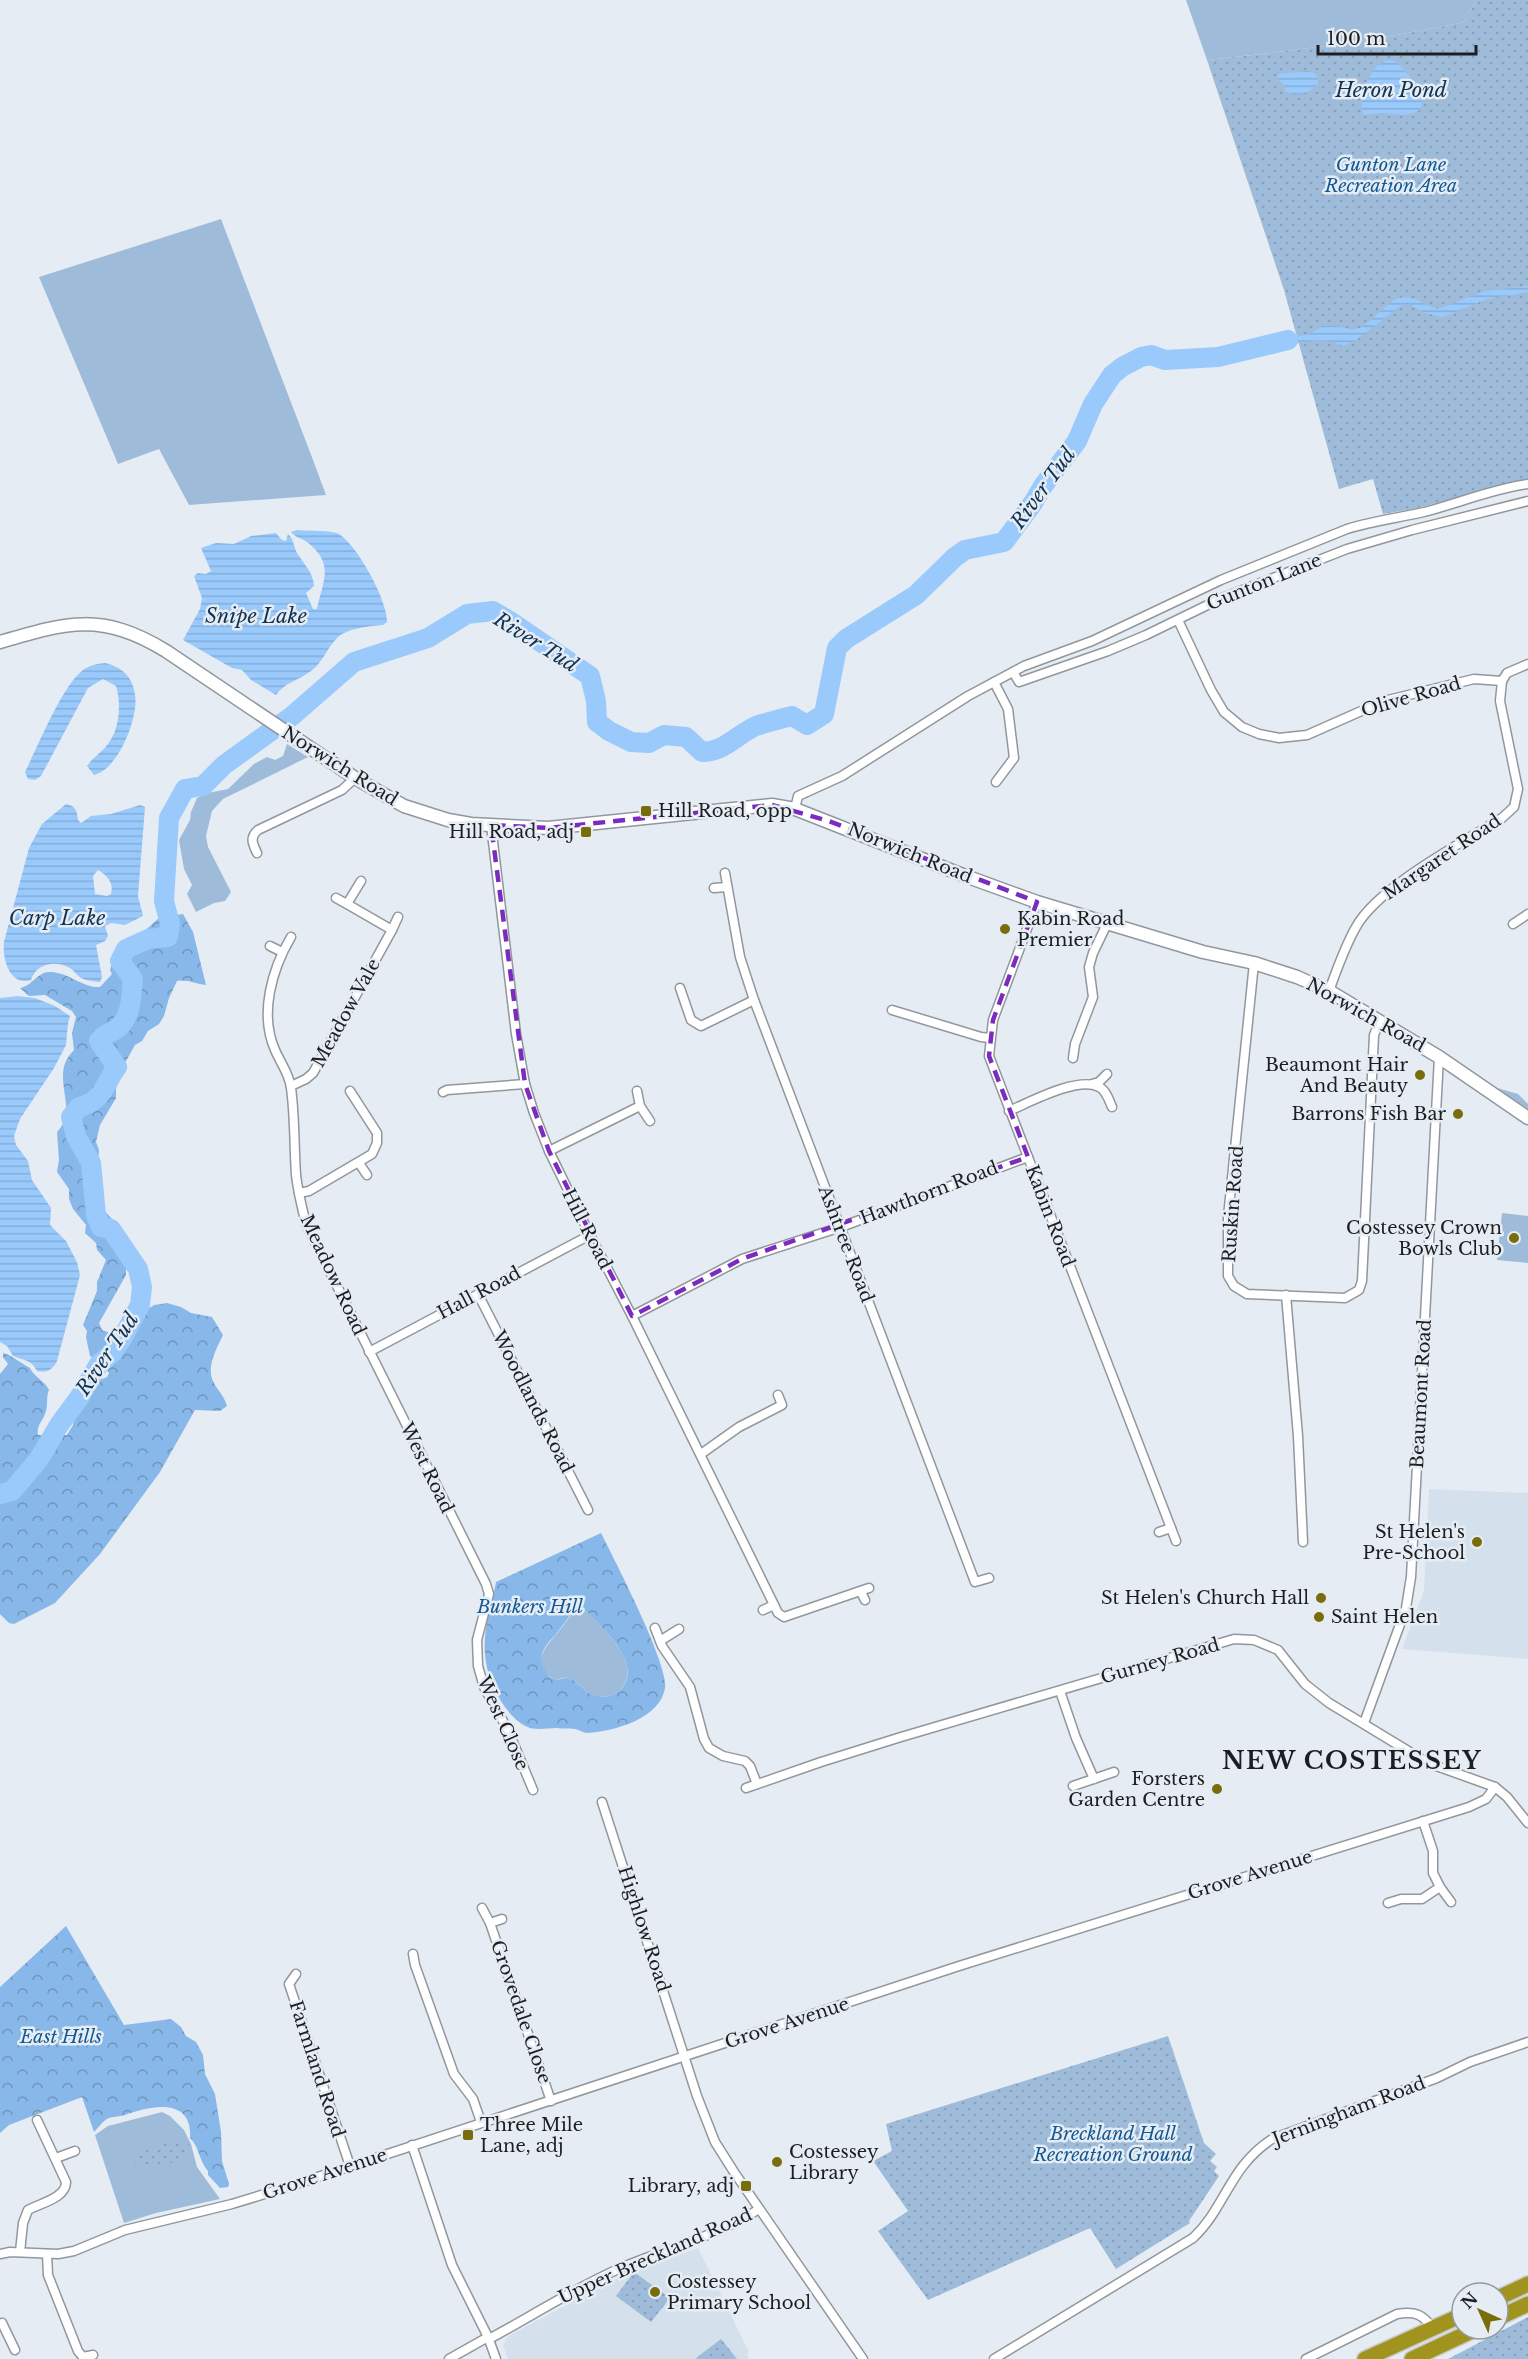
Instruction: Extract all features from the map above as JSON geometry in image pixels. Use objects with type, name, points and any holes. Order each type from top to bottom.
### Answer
[{"type":"highway","points":[[1510,2292],[1528,2284]]},
{"type":"highway","points":[[1510,2312],[1528,2304]]},
{"type":"highway","points":[[1365,2359],[1450,2321]]},
{"type":"highway","points":[[1433,2329],[1441,2346]]},
{"type":"highway","points":[[1412,2359],[1451,2341]]},
{"type":"street","name":"Gunton Lane","points":[[795,809],[798,796],[842,776],[994,682],[1047,656],[1092,641],[1221,580],[1347,529],[1366,523],[1425,512],[1492,491],[1528,484]]},
{"type":"street","name":"Gunton Lane","points":[[1013,672],[1019,682],[1036,677],[1117,647],[1222,598],[1347,549],[1528,501]]},
{"type":"street","name":"Olive Road","points":[[1178,620],[1224,712],[1242,727],[1258,734],[1279,738],[1307,735],[1384,701],[1474,679],[1502,681]]},
{"type":"street","name":"Norwich Road","points":[[0,642],[51,627],[71,624],[95,624],[122,628],[166,651],[355,778],[405,806],[448,820],[471,824],[548,828],[772,805],[795,809],[1037,902],[1203,952],[1254,963],[1329,990],[1439,1057],[1528,1118]]},
{"type":"street","points":[[1502,681],[1507,673],[1528,664]]},
{"type":"street","name":"Margaret Road","points":[[1329,990],[1356,927],[1377,901],[1401,882],[1502,818],[1514,807],[1518,789],[1500,701],[1502,681]]},
{"type":"street","points":[[994,682],[1008,709],[1014,758],[996,782]]},
{"type":"street","points":[[258,854],[251,841],[258,830],[342,790],[355,778]]},
{"type":"street","name":"Hill Road","points":[[491,825],[516,1034],[525,1084],[549,1151],[778,1613],[784,1617],[865,1593]]},
{"type":"street","name":"Ashtree Road","points":[[725,873],[740,957],[754,999],[975,1582],[989,1578]]},
{"type":"street","points":[[347,904],[361,882]]},
{"type":"street","points":[[714,888],[728,887]]},
{"type":"street","points":[[336,898],[392,930]]},
{"type":"street","name":"Kabin Road","points":[[1037,902],[993,1020],[989,1056],[1176,1541]]},
{"type":"street","points":[[1513,924],[1527,915]]},
{"type":"street","name":"Meadow Vale","points":[[291,1086],[313,1073],[398,917]]},
{"type":"street","points":[[1073,1058],[1075,1044],[1093,997],[1089,967],[1107,924]]},
{"type":"street","name":"Meadow Road","points":[[291,937],[282,952],[270,989],[269,1022],[274,1049],[287,1071],[291,1086],[299,1193],[306,1224],[318,1252],[369,1352]]},
{"type":"street","points":[[270,946],[282,952]]},
{"type":"street","name":"Ruskin Road","points":[[1254,963],[1228,1217],[1228,1276],[1234,1286],[1246,1294],[1345,1298],[1359,1290],[1362,1281],[1374,1035],[1380,1020]]},
{"type":"street","points":[[680,988],[691,1020],[701,1026],[754,999]]},
{"type":"street","points":[[892,1010],[990,1038]]},
{"type":"street","name":"Beaumont Road","points":[[1364,1723],[1406,1608],[1411,1577],[1439,1057]]},
{"type":"street","points":[[1009,1111],[1063,1089],[1099,1082],[1107,1074]]},
{"type":"street","points":[[443,1092],[525,1084]]},
{"type":"street","points":[[1089,1084],[1100,1087],[1112,1107]]},
{"type":"street","points":[[299,1193],[309,1191],[372,1154],[377,1143],[377,1132],[350,1090]]},
{"type":"street","points":[[637,1091],[640,1106],[650,1121]]},
{"type":"street","points":[[549,1151],[640,1106]]},
{"type":"street","name":"Hawthorn Road","points":[[632,1316],[742,1259],[841,1227],[1028,1157]]},
{"type":"street","points":[[359,1163],[367,1174]]},
{"type":"street","name":"Hall Road","points":[[369,1352],[590,1235]]},
{"type":"street","name":"Woodlands Road","points":[[478,1293],[588,1510]]},
{"type":"street","points":[[1286,1295],[1298,1436],[1302,1542]]},
{"type":"street","name":"West Road","points":[[369,1352],[486,1584]]},
{"type":"street","points":[[701,1454],[739,1427],[782,1405],[778,1395]]},
{"type":"street","points":[[1159,1532],[1170,1527]]},
{"type":"street","name":"West Close","points":[[486,1584],[489,1594],[477,1640],[478,1666],[484,1687],[508,1730],[533,1790]]},
{"type":"street","points":[[763,1610],[774,1605]]},
{"type":"street","points":[[655,1628],[660,1641],[690,1687],[704,1739],[709,1748],[723,1756],[744,1761],[750,1766],[757,1784]]},
{"type":"street","points":[[660,1641],[679,1629]]},
{"type":"street","name":"Gurney Road","points":[[746,1788],[832,1758],[1234,1639],[1254,1640],[1278,1650],[1305,1683],[1329,1703],[1428,1763],[1495,1787],[1507,1797],[1528,1823]]},
{"type":"street","points":[[1060,1691],[1076,1738],[1094,1779]]},
{"type":"street","points":[[1073,1786],[1114,1772]]},
{"type":"street","name":"Grove Avenue","points":[[0,2254],[20,2252],[48,2254],[74,2251],[125,2230],[232,2204],[1023,1946],[1480,1803],[1492,1794],[1495,1787]]},
{"type":"street","name":"Highlow Road","points":[[602,1802],[697,2096],[715,2142],[863,2359]]},
{"type":"street","points":[[1423,1821],[1432,1851],[1433,1873],[1451,1902]]},
{"type":"street","points":[[1388,1903],[1401,1899],[1422,1899],[1440,1887]]},
{"type":"street","name":"Grovedale Close","points":[[482,1908],[490,1923],[551,2100]]},
{"type":"street","name":"Grovedale Close","points":[[490,1923],[502,1919]]},
{"type":"street","points":[[413,1954],[454,2074],[473,2099],[481,2122]]},
{"type":"street","name":"Farmland Road","points":[[296,1974],[289,1984],[350,2166]]},
{"type":"street","name":"Jerningham Road","points":[[994,2359],[1193,2238],[1203,2229],[1242,2164],[1257,2149],[1272,2139],[1437,2078],[1470,2062],[1528,2042]]},
{"type":"street","points":[[20,2252],[23,2223],[28,2210],[61,2194],[66,2189],[66,2182],[56,2158],[37,2120]]},
{"type":"street","points":[[412,2145],[452,2265],[496,2359]]},
{"type":"street","points":[[56,2158],[75,2151]]},
{"type":"street","name":"Upper Breckland Road","points":[[449,2359],[580,2287],[623,2267],[715,2231],[759,2208]]},
{"type":"street","points":[[48,2254],[48,2275],[78,2350],[82,2357],[93,2355]]},
{"type":"street","points":[[1306,2359],[1397,2314],[1412,2312],[1419,2315],[1433,2329]]},
{"type":"street","points":[[2,2323],[15,2350]]},
{"type":"street","points":[[0,2342],[9,2338]]},
{"type":"highlighted area","points":[[772,805],[829,821],[1037,902],[993,1020],[989,1056],[1028,1157],[742,1259],[632,1316],[549,1151],[525,1084],[491,825],[548,828]]},
{"type":"shaded area","name":"St Helen's Pre-School","points":[[1429,1489],[1528,1493],[1528,1659],[1402,1649],[1424,1591]]},
{"type":"shaded area","name":"Costessey Primary School","points":[[698,2248],[749,2352],[747,2354],[749,2359],[508,2359],[503,2346],[510,2335],[623,2275]]},
{"type":"green space","points":[[1186,0],[1476,0],[1464,22],[1336,44],[1207,60]]},
{"type":"green space","name":"Gunton Lane Recreation Area","points":[[1476,0],[1528,0],[1528,479],[1413,509],[1383,514],[1373,479],[1339,489],[1284,290],[1207,60],[1336,44],[1464,22]]},
{"type":"green space","points":[[221,219],[326,495],[189,505],[159,449],[118,464],[39,277]]},
{"type":"green space","points":[[287,744],[308,757],[223,799],[212,811],[206,836],[208,847],[231,892],[225,901],[214,903],[196,912],[187,894],[192,885],[184,869],[179,840],[190,820],[197,798],[228,789],[254,764],[267,757],[275,760],[283,756]]},
{"type":"green space","points":[[183,914],[193,932],[206,985],[177,981],[159,1024],[148,1031],[142,1041],[135,1045],[121,1070],[116,1098],[100,1125],[96,1142],[99,1150],[98,1163],[89,1182],[89,1193],[126,1235],[126,1275],[99,1323],[102,1330],[113,1334],[154,1305],[167,1303],[191,1313],[212,1317],[223,1335],[213,1357],[211,1375],[227,1406],[220,1411],[195,1410],[160,1472],[100,1554],[55,1603],[14,1624],[9,1623],[0,1614],[0,1374],[8,1364],[3,1353],[30,1368],[49,1390],[46,1411],[38,1428],[38,1435],[67,1435],[73,1425],[75,1411],[85,1399],[89,1385],[107,1377],[109,1373],[90,1356],[87,1331],[83,1325],[97,1291],[97,1282],[106,1260],[97,1250],[96,1243],[85,1233],[86,1225],[73,1209],[69,1199],[69,1189],[57,1172],[59,1160],[57,1132],[64,1123],[66,1113],[63,1070],[74,1050],[72,1033],[76,1017],[72,1011],[45,995],[29,996],[20,988],[49,972],[62,974],[93,987],[100,987],[112,974],[110,970],[115,953],[127,947],[160,917]]},
{"type":"green space","points":[[1495,1089],[1518,1094],[1528,1104],[1528,1109]]},
{"type":"green space","name":"Costessey Crown Bowls Club","points":[[1502,1213],[1528,1216],[1528,1263],[1497,1260]]},
{"type":"green space","name":"Bunkers Hill","points":[[601,1533],[659,1658],[665,1688],[655,1708],[634,1721],[599,1732],[586,1733],[577,1729],[557,1728],[533,1729],[522,1724],[500,1700],[486,1662],[487,1622],[496,1582]],"holes":[[[580,1608],[587,1612],[612,1638],[625,1660],[628,1671],[626,1681],[619,1691],[612,1695],[601,1696],[589,1693],[569,1678],[549,1677],[542,1665],[543,1650],[569,1616]]]},
{"type":"green space","points":[[580,1608],[587,1612],[612,1638],[625,1660],[628,1671],[626,1681],[619,1691],[612,1695],[601,1696],[589,1693],[568,1678],[553,1679],[541,1665],[546,1647]]},
{"type":"green space","name":"East Hills","points":[[66,1926],[124,2025],[171,2019],[181,2027],[186,2036],[196,2042],[203,2055],[205,2074],[215,2094],[221,2132],[222,2161],[228,2187],[220,2188],[208,2175],[190,2138],[189,2125],[185,2116],[178,2110],[168,2107],[135,2111],[109,2118],[94,2132],[82,2097],[9,2125],[0,2133],[0,1987]]},
{"type":"green space","name":"Breckland Hall Recreation Ground","points":[[1168,2036],[1204,2143],[1216,2154],[1210,2161],[1217,2167],[1214,2171],[1219,2176],[1189,2221],[1190,2223],[1116,2269],[1090,2228],[928,2300],[878,2231],[908,2211],[873,2161],[892,2151],[886,2124]]},
{"type":"green space","points":[[162,2112],[170,2116],[184,2130],[191,2144],[197,2167],[220,2199],[156,2213],[124,2223],[95,2135],[108,2126]]},
{"type":"green space","points":[[182,2142],[189,2144],[185,2157],[175,2162],[148,2169],[135,2163],[144,2152],[154,2147]]},
{"type":"green space","points":[[634,2272],[670,2298],[651,2322],[616,2296]]},
{"type":"green space","points":[[1528,2317],[1528,2359],[1448,2359],[1482,2341],[1510,2341],[1510,2326]]},
{"type":"green space","points":[[721,2339],[737,2359],[696,2358]]},
{"type":"water","name":"Heron Pond","points":[[1389,60],[1395,61],[1422,90],[1421,109],[1398,115],[1383,113],[1363,115],[1362,99],[1367,82],[1376,68]]},
{"type":"water","points":[[1313,72],[1318,78],[1318,84],[1303,94],[1285,91],[1286,86],[1277,77],[1279,74]]},
{"type":"water","points":[[1528,286],[1528,292],[1487,299],[1443,317],[1425,313],[1408,303],[1403,304],[1355,341],[1343,346],[1320,340],[1273,347],[1263,345],[1308,334],[1330,325],[1357,329],[1369,322],[1397,298],[1412,298],[1438,309],[1485,291]]},
{"type":"water","name":"Snipe Lake","points":[[297,530],[335,533],[346,540],[362,561],[377,588],[387,622],[383,625],[359,628],[341,635],[315,667],[283,687],[276,695],[251,680],[242,670],[232,668],[183,640],[200,609],[202,598],[194,576],[211,571],[201,548],[216,543],[234,544],[251,536],[276,533],[286,541],[288,534],[312,576],[314,586],[306,593],[313,609],[317,609],[324,581],[324,565],[316,550],[291,532]]},
{"type":"water","points":[[105,663],[117,667],[126,674],[132,683],[135,695],[134,716],[119,753],[103,771],[94,775],[87,766],[110,741],[118,721],[119,699],[116,686],[103,679],[88,688],[41,776],[35,780],[28,779],[25,772],[67,689],[83,670]]},
{"type":"water","name":"Carp Lake","points":[[66,804],[75,809],[81,823],[91,816],[111,814],[140,805],[145,807],[138,896],[143,916],[125,925],[111,923],[105,926],[108,936],[105,941],[96,945],[102,977],[100,982],[83,979],[70,968],[59,964],[42,967],[37,970],[31,980],[24,981],[13,976],[6,963],[4,942],[29,848],[42,824]],"holes":[[[98,870],[107,877],[112,886],[111,894],[107,896],[95,894],[93,876]]]},
{"type":"water","points":[[18,996],[35,998],[55,1006],[70,1016],[66,1045],[54,1068],[20,1119],[14,1136],[16,1145],[28,1161],[32,1180],[51,1208],[50,1225],[66,1241],[77,1262],[80,1275],[57,1361],[51,1369],[43,1372],[37,1371],[30,1362],[13,1356],[7,1346],[0,1342],[0,998]]},
{"type":"waterway","name":"River Tud","points":[[0,1494],[12,1491],[39,1459],[99,1364],[112,1353],[123,1337],[140,1305],[142,1287],[138,1269],[111,1229],[101,1227],[96,1215],[91,1163],[76,1136],[71,1117],[79,1107],[98,1097],[117,1067],[99,1041],[118,1028],[128,1012],[133,979],[120,961],[126,949],[148,939],[168,937],[170,924],[164,901],[169,818],[185,789],[203,786],[224,765],[292,716],[354,662],[428,638],[467,614],[493,611],[590,676],[596,701],[597,722],[631,742],[649,743],[664,735],[686,737],[702,752],[717,749],[756,726],[792,716],[807,725],[824,714],[837,648],[846,639],[916,595],[965,550],[1004,542],[1077,441],[1093,404],[1112,375],[1141,357],[1151,355],[1165,360],[1218,357],[1288,340]]},
{"type":"place","name":"Hill Road, opp","points":[[646,811]]},
{"type":"place","name":"Hill Road, adj","points":[[586,832]]},
{"type":"place","name":"Kabin Road Premier","points":[[1005,929]]},
{"type":"place","name":"Beaumont Hair And Beauty","points":[[1420,1075]]},
{"type":"place","name":"Barrons Fish Bar","points":[[1458,1114]]},
{"type":"place","name":"Costessey Crown Bowls Club","points":[[1514,1238]]},
{"type":"place","name":"St Helen's Pre-School","points":[[1477,1542]]},
{"type":"place","name":"St Helen's Church Hall","points":[[1321,1598]]},
{"type":"place","name":"Saint Helen","points":[[1319,1617]]},
{"type":"place","name":"Forsters Garden Centre","points":[[1217,1789]]},
{"type":"place","name":"Three Mile Lane, adj","points":[[468,2135]]},
{"type":"place","name":"Costessey Library","points":[[777,2162]]},
{"type":"place","name":"Library, adj","points":[[746,2186]]},
{"type":"place","name":"Costessey Primary School","points":[[655,2292]]},
{"type":"district","name":"NEW COSTESSEY","points":[[1352,1760]]}]
